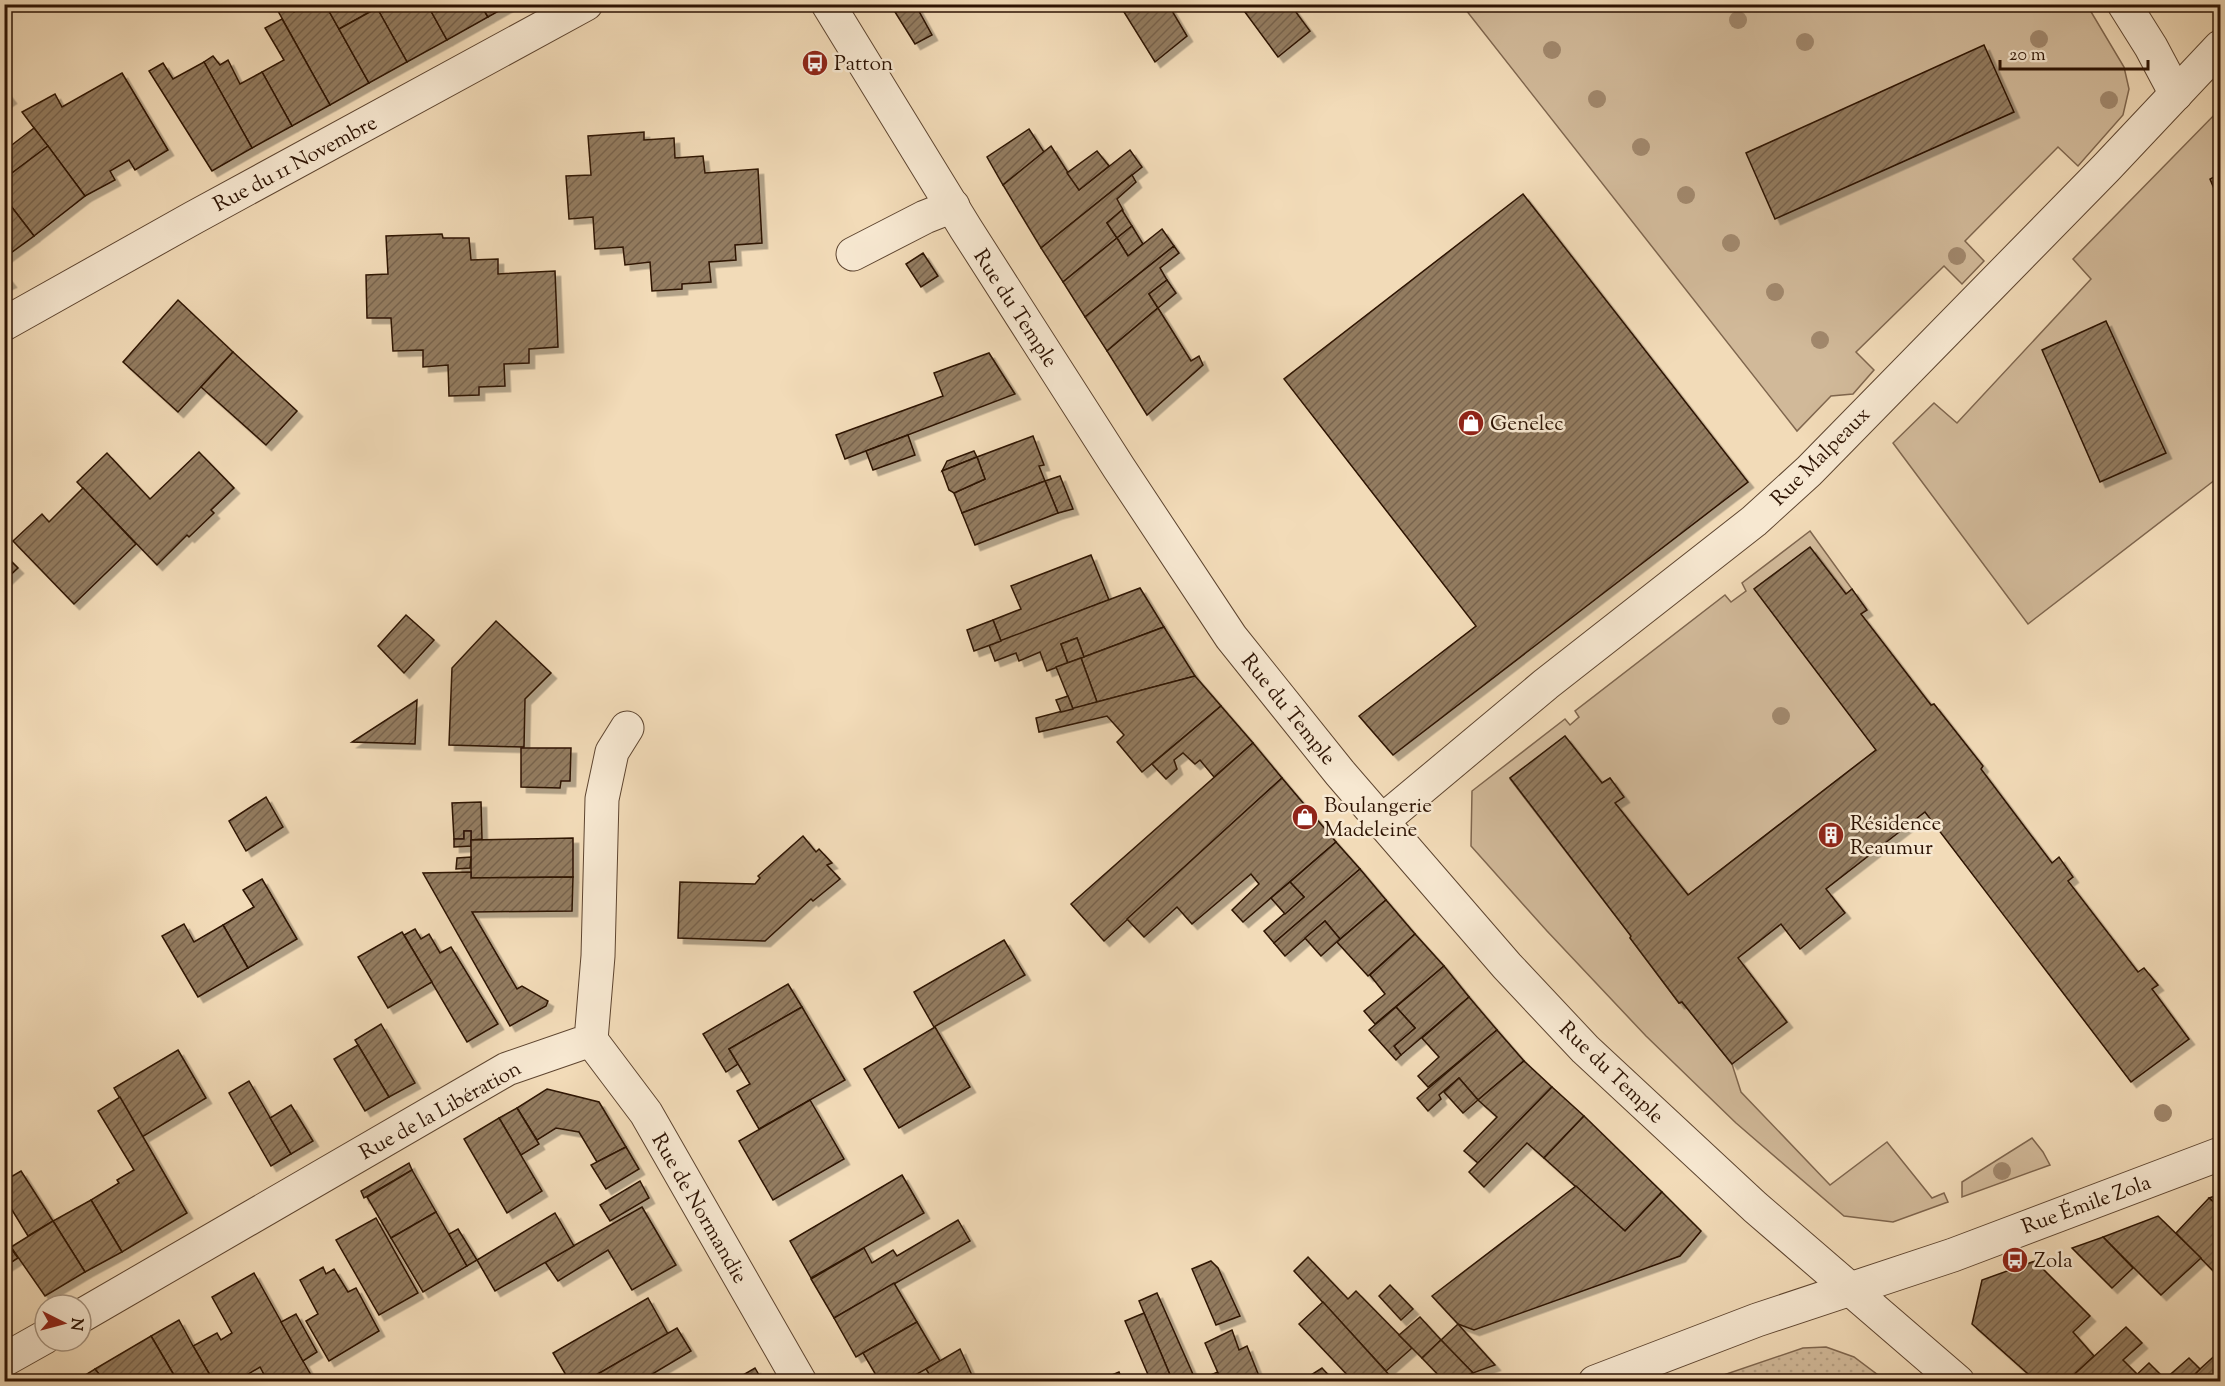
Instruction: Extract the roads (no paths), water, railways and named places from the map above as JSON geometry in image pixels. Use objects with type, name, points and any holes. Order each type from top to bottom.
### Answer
[{"type":"street","name":"Rue du 11 Novembre","points":[[4,324],[193,218],[586,4]]},
{"type":"street","name":"Rue du Temple","points":[[828,4],[966,229],[1119,468],[1231,637],[1381,822],[1507,966],[1586,1049],[1755,1207],[1958,1382]]},
{"type":"street","points":[[2124,4],[2176,93]]},
{"type":"street","name":"Rue Malpeaux","points":[[1381,822],[1546,684],[1754,521],[1809,471],[2106,168],[2220,47]]},
{"type":"street","points":[[854,254],[926,217],[953,206]]},
{"type":"street","points":[[591,1040],[598,956],[602,799],[612,752],[627,728]]},
{"type":"street","name":"Rue de la Libération","points":[[93,1309],[507,1069],[591,1040]]},
{"type":"street","name":"Rue de Normandie","points":[[591,1040],[646,1113],[800,1382]]},
{"type":"street","name":"Rue Émile Zola","points":[[1595,1382],[1756,1320],[1953,1256],[2220,1154]]},
{"type":"street","points":[[4,1360],[33,1344]]},
{"type":"place","name":"Patton","points":[[815,63]]},
{"type":"place","name":"Genelec","points":[[1471,423]]},
{"type":"place","name":"Boulangerie Madeleine","points":[[1305,817]]},
{"type":"place","name":"Résidence Reaumur","points":[[1831,835]]},
{"type":"place","name":"Zola","points":[[2015,1260]]}]
